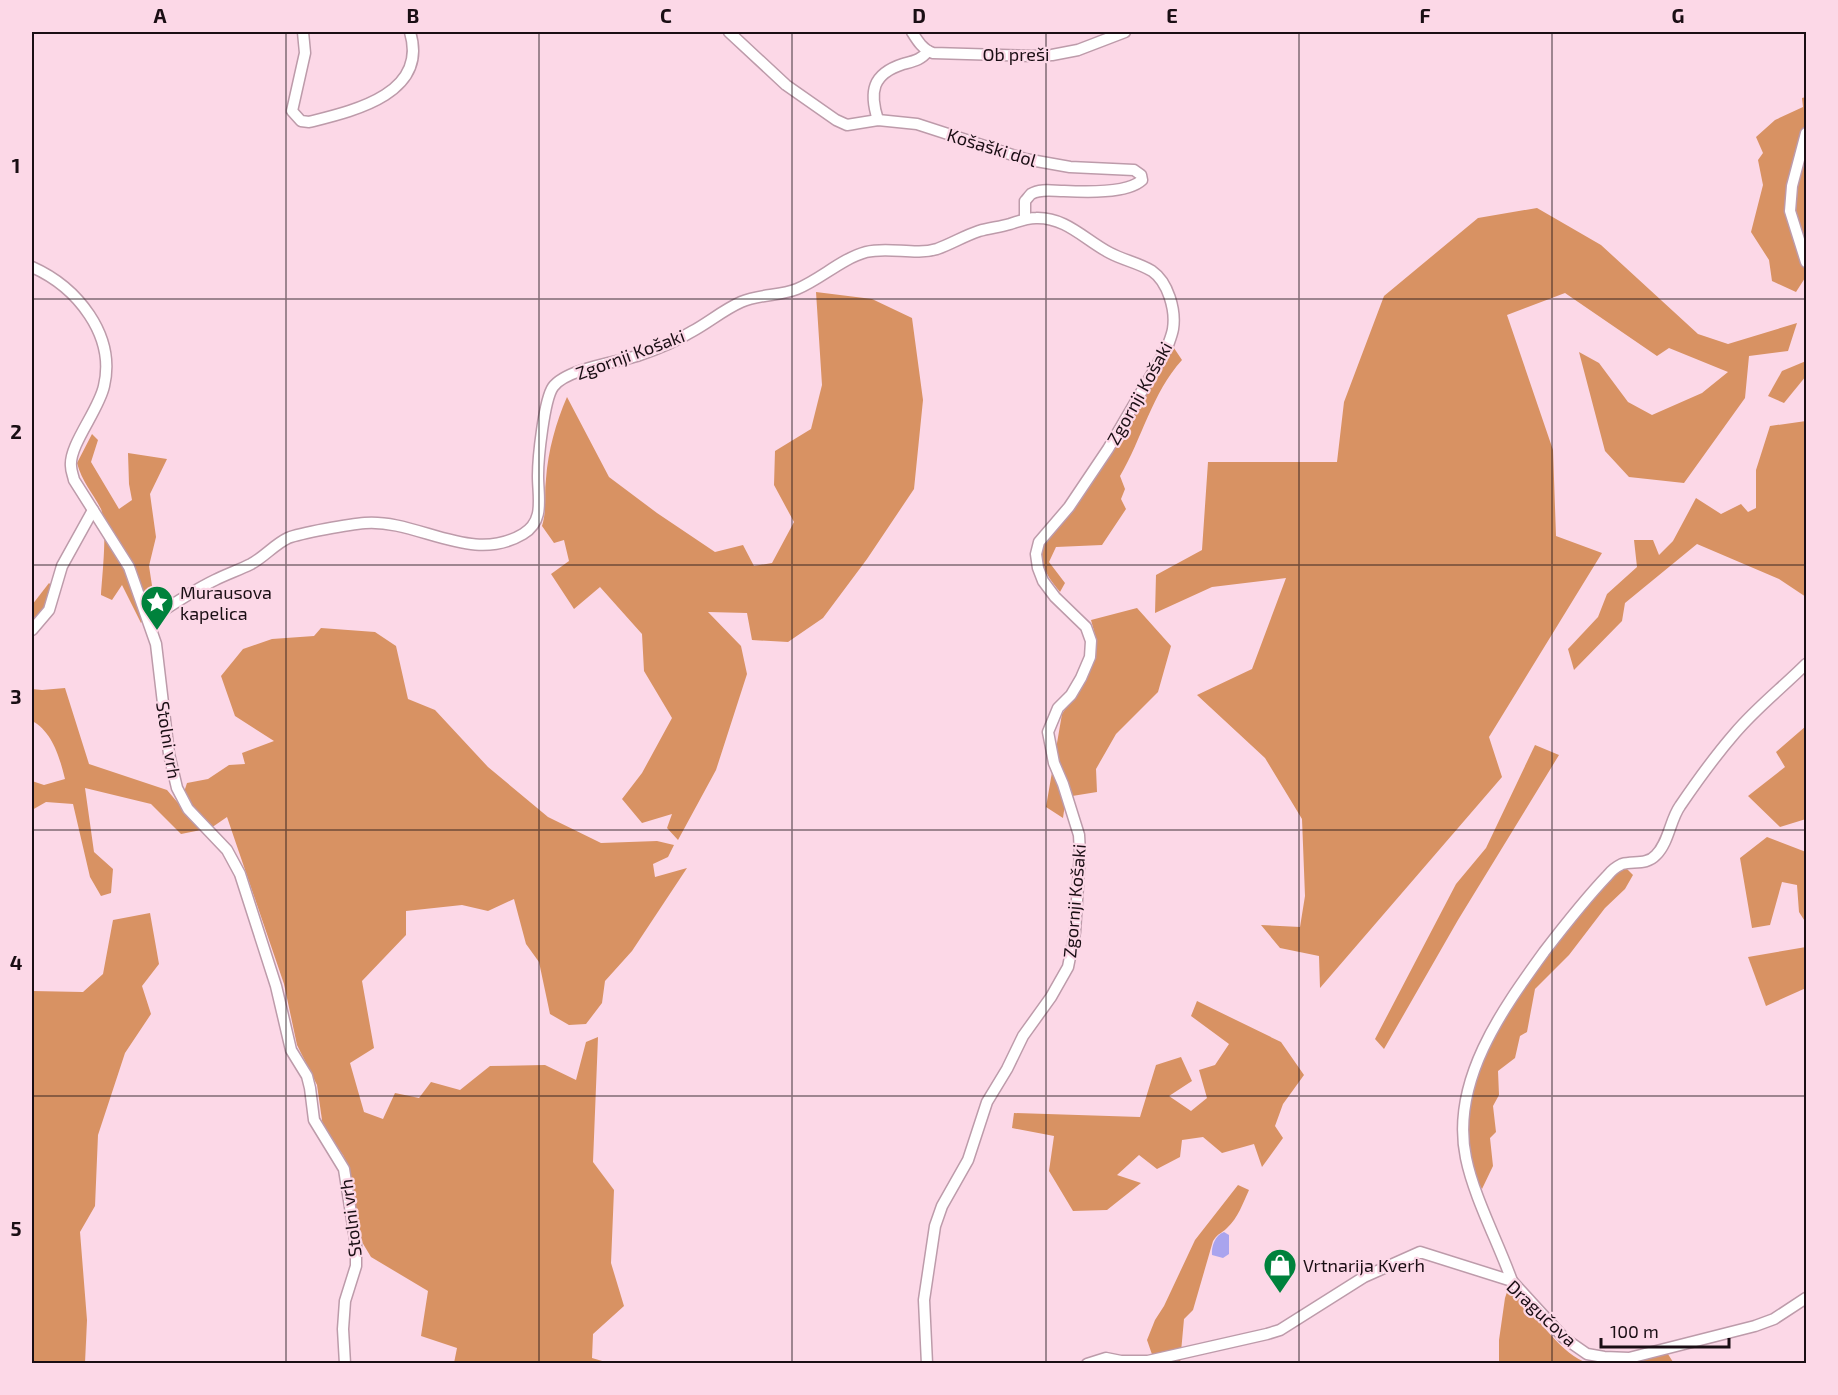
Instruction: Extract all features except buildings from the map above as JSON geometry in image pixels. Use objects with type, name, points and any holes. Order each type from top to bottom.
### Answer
[{"type":"street","points":[[303,32],[305,53],[292,111],[301,121],[309,122],[379,100],[396,88],[406,76],[412,59],[410,32]]},
{"type":"street","name":"Košaški dol","points":[[729,32],[786,85],[836,120],[847,124],[878,120],[917,124],[1025,159],[1070,167],[1134,170],[1141,175],[1142,180],[1137,184],[1124,188],[1079,192],[1045,190],[1031,194],[1025,201],[1025,219]]},
{"type":"street","points":[[878,120],[872,100],[877,81],[892,69],[922,58],[928,51],[918,42],[912,32]]},
{"type":"street","name":"Ob preši","points":[[928,51],[986,55],[1052,55],[1078,50],[1125,32]]},
{"type":"street","points":[[1806,133],[1792,186],[1790,211],[1806,262]]},
{"type":"street","name":"Zgornji Košaki","points":[[149,620],[200,588],[252,563],[289,538],[370,523],[398,527],[462,544],[503,542],[519,537],[534,525],[538,517],[538,474],[547,402],[552,388],[575,373],[639,355],[661,346],[689,333],[740,302],[796,289],[866,252],[888,249],[915,252],[936,249],[979,231],[1025,219],[1048,218],[1063,222],[1099,247],[1121,259],[1149,269],[1157,275],[1169,297],[1173,311],[1173,330],[1167,348],[1108,449],[1069,507],[1039,542],[1036,554],[1038,568],[1044,581],[1055,597],[1086,627],[1091,641],[1090,657],[1081,678],[1071,695],[1058,708],[1048,732],[1054,763],[1079,835],[1075,932],[1068,967],[1051,997],[1023,1036],[987,1102],[968,1160],[942,1206],[935,1226],[924,1300],[927,1364]]},
{"type":"street","name":"Stolni vrh","points":[[35,269],[66,289],[85,308],[103,339],[106,359],[104,386],[74,450],[70,465],[74,480],[129,567],[156,644],[168,744],[177,788],[188,809],[227,850],[240,874],[276,986],[291,1050],[308,1082],[314,1120],[344,1169],[356,1245],[356,1266],[345,1301],[343,1329],[345,1364]]},
{"type":"street","points":[[32,630],[49,610],[62,566],[93,510]]},
{"type":"street","points":[[1512,1281],[1472,1182],[1463,1137],[1470,1083],[1482,1049],[1524,980],[1562,929],[1609,873],[1622,864],[1646,861],[1656,855],[1663,845],[1672,818],[1735,733],[1806,664]]},
{"type":"street","name":"Dragučova","points":[[1087,1364],[1106,1358],[1148,1362],[1240,1341],[1280,1329],[1364,1277],[1420,1252],[1512,1281],[1564,1338],[1587,1354],[1604,1358],[1629,1358],[1755,1326],[1774,1319],[1806,1298]]},
{"type":"shaded area","points":[[1806,97],[1806,278],[1796,292],[1772,281],[1769,260],[1751,232],[1763,185],[1758,160],[1763,153],[1756,137],[1775,120],[1803,107],[1802,98]]},
{"type":"shaded area","points":[[1537,208],[1601,245],[1698,334],[1728,344],[1797,323],[1788,351],[1749,356],[1745,398],[1684,483],[1629,477],[1605,451],[1579,352],[1599,363],[1628,402],[1652,415],[1702,393],[1728,372],[1669,348],[1657,356],[1565,293],[1507,315],[1553,450],[1556,536],[1602,553],[1489,737],[1502,777],[1320,988],[1319,956],[1280,948],[1261,925],[1300,927],[1305,896],[1302,819],[1265,758],[1197,695],[1252,669],[1286,578],[1212,587],[1155,613],[1156,575],[1202,550],[1208,462],[1337,462],[1344,402],[1384,296],[1478,218]]},
{"type":"shaded area","points":[[816,292],[872,299],[912,318],[923,400],[914,489],[867,559],[823,618],[788,642],[752,640],[747,613],[708,612],[741,646],[747,674],[716,770],[678,840],[667,828],[672,814],[642,823],[622,799],[642,773],[672,718],[644,671],[642,634],[600,587],[574,609],[551,574],[569,561],[564,540],[554,543],[542,526],[547,468],[553,437],[567,397],[609,477],[715,552],[743,545],[754,566],[772,563],[794,522],[774,485],[775,451],[811,429],[822,385]]},
{"type":"shaded area","points":[[1174,348],[1182,360],[1155,401],[1120,476],[1125,489],[1121,499],[1126,509],[1102,545],[1056,547],[1049,562],[1065,583],[1060,592],[1042,562],[1043,541],[1137,409]]},
{"type":"shaded area","points":[[1806,361],[1806,376],[1784,403],[1768,396],[1782,371]]},
{"type":"shaded area","points":[[1806,421],[1806,597],[1779,579],[1697,544],[1625,603],[1622,621],[1574,670],[1568,649],[1598,617],[1607,594],[1637,567],[1634,540],[1653,540],[1659,555],[1673,541],[1696,498],[1721,514],[1741,504],[1748,512],[1756,508],[1756,470],[1770,426]]},
{"type":"shaded area","points":[[92,434],[98,440],[91,462],[119,509],[132,500],[128,453],[167,459],[150,494],[156,537],[149,566],[155,605],[141,623],[122,585],[112,600],[101,595],[103,517],[77,463]]},
{"type":"shaded area","points":[[49,583],[53,587],[47,607],[32,623],[32,605]]},
{"type":"shaded area","points":[[1137,608],[1171,646],[1158,692],[1116,734],[1096,769],[1097,792],[1066,797],[1063,818],[1046,807],[1062,714],[1085,679],[1094,658],[1097,642],[1091,620]]},
{"type":"shaded area","points":[[321,628],[375,632],[396,646],[408,699],[435,710],[488,767],[548,817],[601,843],[657,841],[674,845],[668,857],[653,864],[655,877],[687,868],[632,951],[605,981],[602,1003],[586,1024],[569,1025],[550,1014],[539,962],[526,944],[514,899],[488,911],[462,905],[406,911],[406,935],[362,981],[374,1048],[350,1063],[364,1112],[383,1119],[395,1093],[419,1098],[431,1082],[460,1090],[490,1066],[545,1065],[576,1080],[586,1042],[598,1037],[593,1162],[614,1190],[611,1263],[624,1306],[593,1334],[592,1358],[609,1363],[454,1363],[457,1348],[421,1336],[428,1291],[371,1257],[359,1237],[350,1171],[343,1155],[323,1127],[317,1085],[297,1045],[284,984],[227,817],[211,828],[192,808],[184,792],[187,783],[208,779],[229,765],[245,764],[242,753],[274,741],[235,716],[221,676],[243,649],[272,639],[314,636]]},
{"type":"shaded area","points":[[65,688],[89,764],[167,790],[201,830],[181,834],[151,804],[85,788],[94,852],[113,869],[111,893],[101,896],[90,877],[73,804],[46,802],[32,810],[32,781],[44,785],[65,779],[58,754],[50,738],[32,721],[32,689]]},
{"type":"shaded area","points":[[1806,726],[1806,819],[1780,827],[1748,796],[1785,767],[1776,752]]},
{"type":"shaded area","points":[[1535,745],[1559,755],[1458,920],[1384,1049],[1375,1039],[1456,884],[1486,848]]},
{"type":"shaded area","points":[[1767,837],[1806,852],[1806,923],[1799,912],[1797,885],[1782,882],[1770,925],[1752,928],[1740,858]]},
{"type":"shaded area","points":[[1625,867],[1633,875],[1625,889],[1605,908],[1569,955],[1535,989],[1527,1032],[1520,1036],[1515,1058],[1498,1071],[1499,1095],[1493,1106],[1496,1132],[1490,1138],[1493,1166],[1482,1189],[1470,1168],[1468,1121],[1475,1082],[1488,1045],[1547,955],[1601,888]]},
{"type":"shaded area","points":[[150,913],[159,964],[142,986],[151,1014],[125,1053],[98,1135],[95,1206],[80,1232],[87,1320],[85,1363],[32,1363],[32,991],[83,992],[103,974],[113,920]]},
{"type":"shaded area","points":[[1806,947],[1806,988],[1766,1006],[1748,957]]},
{"type":"shaded area","points":[[1197,1001],[1281,1042],[1304,1075],[1283,1104],[1275,1126],[1283,1138],[1262,1167],[1254,1144],[1222,1153],[1203,1137],[1182,1140],[1180,1157],[1157,1169],[1139,1155],[1117,1175],[1141,1183],[1107,1210],[1073,1211],[1049,1171],[1054,1136],[1012,1128],[1014,1113],[1140,1117],[1156,1065],[1181,1057],[1192,1081],[1169,1096],[1191,1111],[1207,1098],[1199,1070],[1215,1065],[1229,1044],[1191,1016]]},
{"type":"shaded area","points":[[1238,1185],[1249,1190],[1234,1220],[1213,1241],[1193,1310],[1184,1319],[1180,1363],[1155,1363],[1147,1340],[1155,1320],[1195,1240]]},
{"type":"shaded area","points":[[1224,1232],[1229,1235],[1229,1254],[1223,1258],[1212,1255],[1212,1252],[1216,1238]]},
{"type":"shaded area","points":[[1512,1289],[1570,1354],[1591,1363],[1499,1364],[1499,1340],[1505,1298],[1507,1292]]},
{"type":"shaded area","points":[[1666,1351],[1673,1362],[1617,1364]]},
{"type":"place","name":"Murausova kapelica","points":[[157,631]]},
{"type":"place","name":"Vrtnarija Kverh","points":[[1280,1294]]}]
